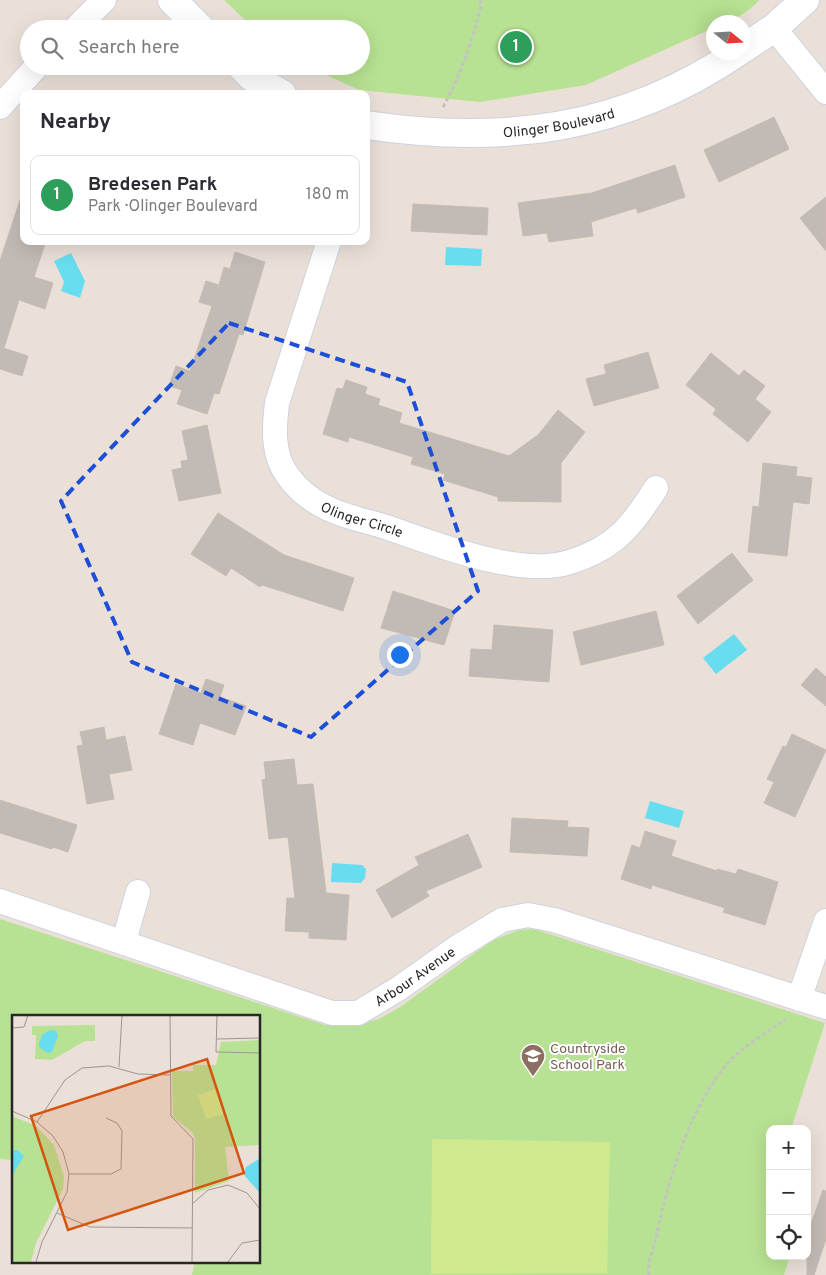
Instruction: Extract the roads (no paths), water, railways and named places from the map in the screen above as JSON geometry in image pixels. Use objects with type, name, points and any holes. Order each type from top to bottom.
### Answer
[{"type":"street","points":[[84,20],[104,0]]},
{"type":"street","points":[[172,0],[192,20]]},
{"type":"street","points":[[751,43],[774,28],[805,0]]},
{"type":"street","points":[[774,28],[826,92]]},
{"type":"street","name":"Olinger Boulevard","points":[[370,125],[457,135],[524,132],[587,121],[650,100],[709,72],[726,60]]},
{"type":"street","points":[[0,107],[29,75]]},
{"type":"street","points":[[250,75],[275,90]]},
{"type":"street","name":"Olinger Circle","points":[[328,245],[278,403],[274,428],[277,453],[287,476],[305,495],[326,508],[462,552],[497,561],[532,566],[568,563],[596,552],[621,536],[641,512],[656,488]]},
{"type":"street","points":[[124,941],[138,892]]},
{"type":"street","name":"Arbour Avenue","points":[[0,902],[124,941],[307,1006],[332,1013],[358,1013],[398,990],[480,932],[502,920],[528,915],[554,920],[794,1008],[826,1007]]},
{"type":"street","points":[[794,1008],[826,921]]},
{"type":"water","points":[[446,247],[482,249],[481,266],[445,265]]},
{"type":"water","points":[[71,253],[85,281],[80,298],[61,291],[64,282],[54,261]]},
{"type":"water","points":[[734,634],[747,650],[716,674],[703,658]]},
{"type":"water","points":[[650,801],[684,811],[679,828],[645,818]]},
{"type":"water","points":[[332,863],[362,865],[366,869],[365,878],[361,883],[331,882]]},
{"type":"place","name":"Bredesen Park","points":[[516,47]]},
{"type":"place","name":"Countryside School Park","points":[[533,1077]]}]
